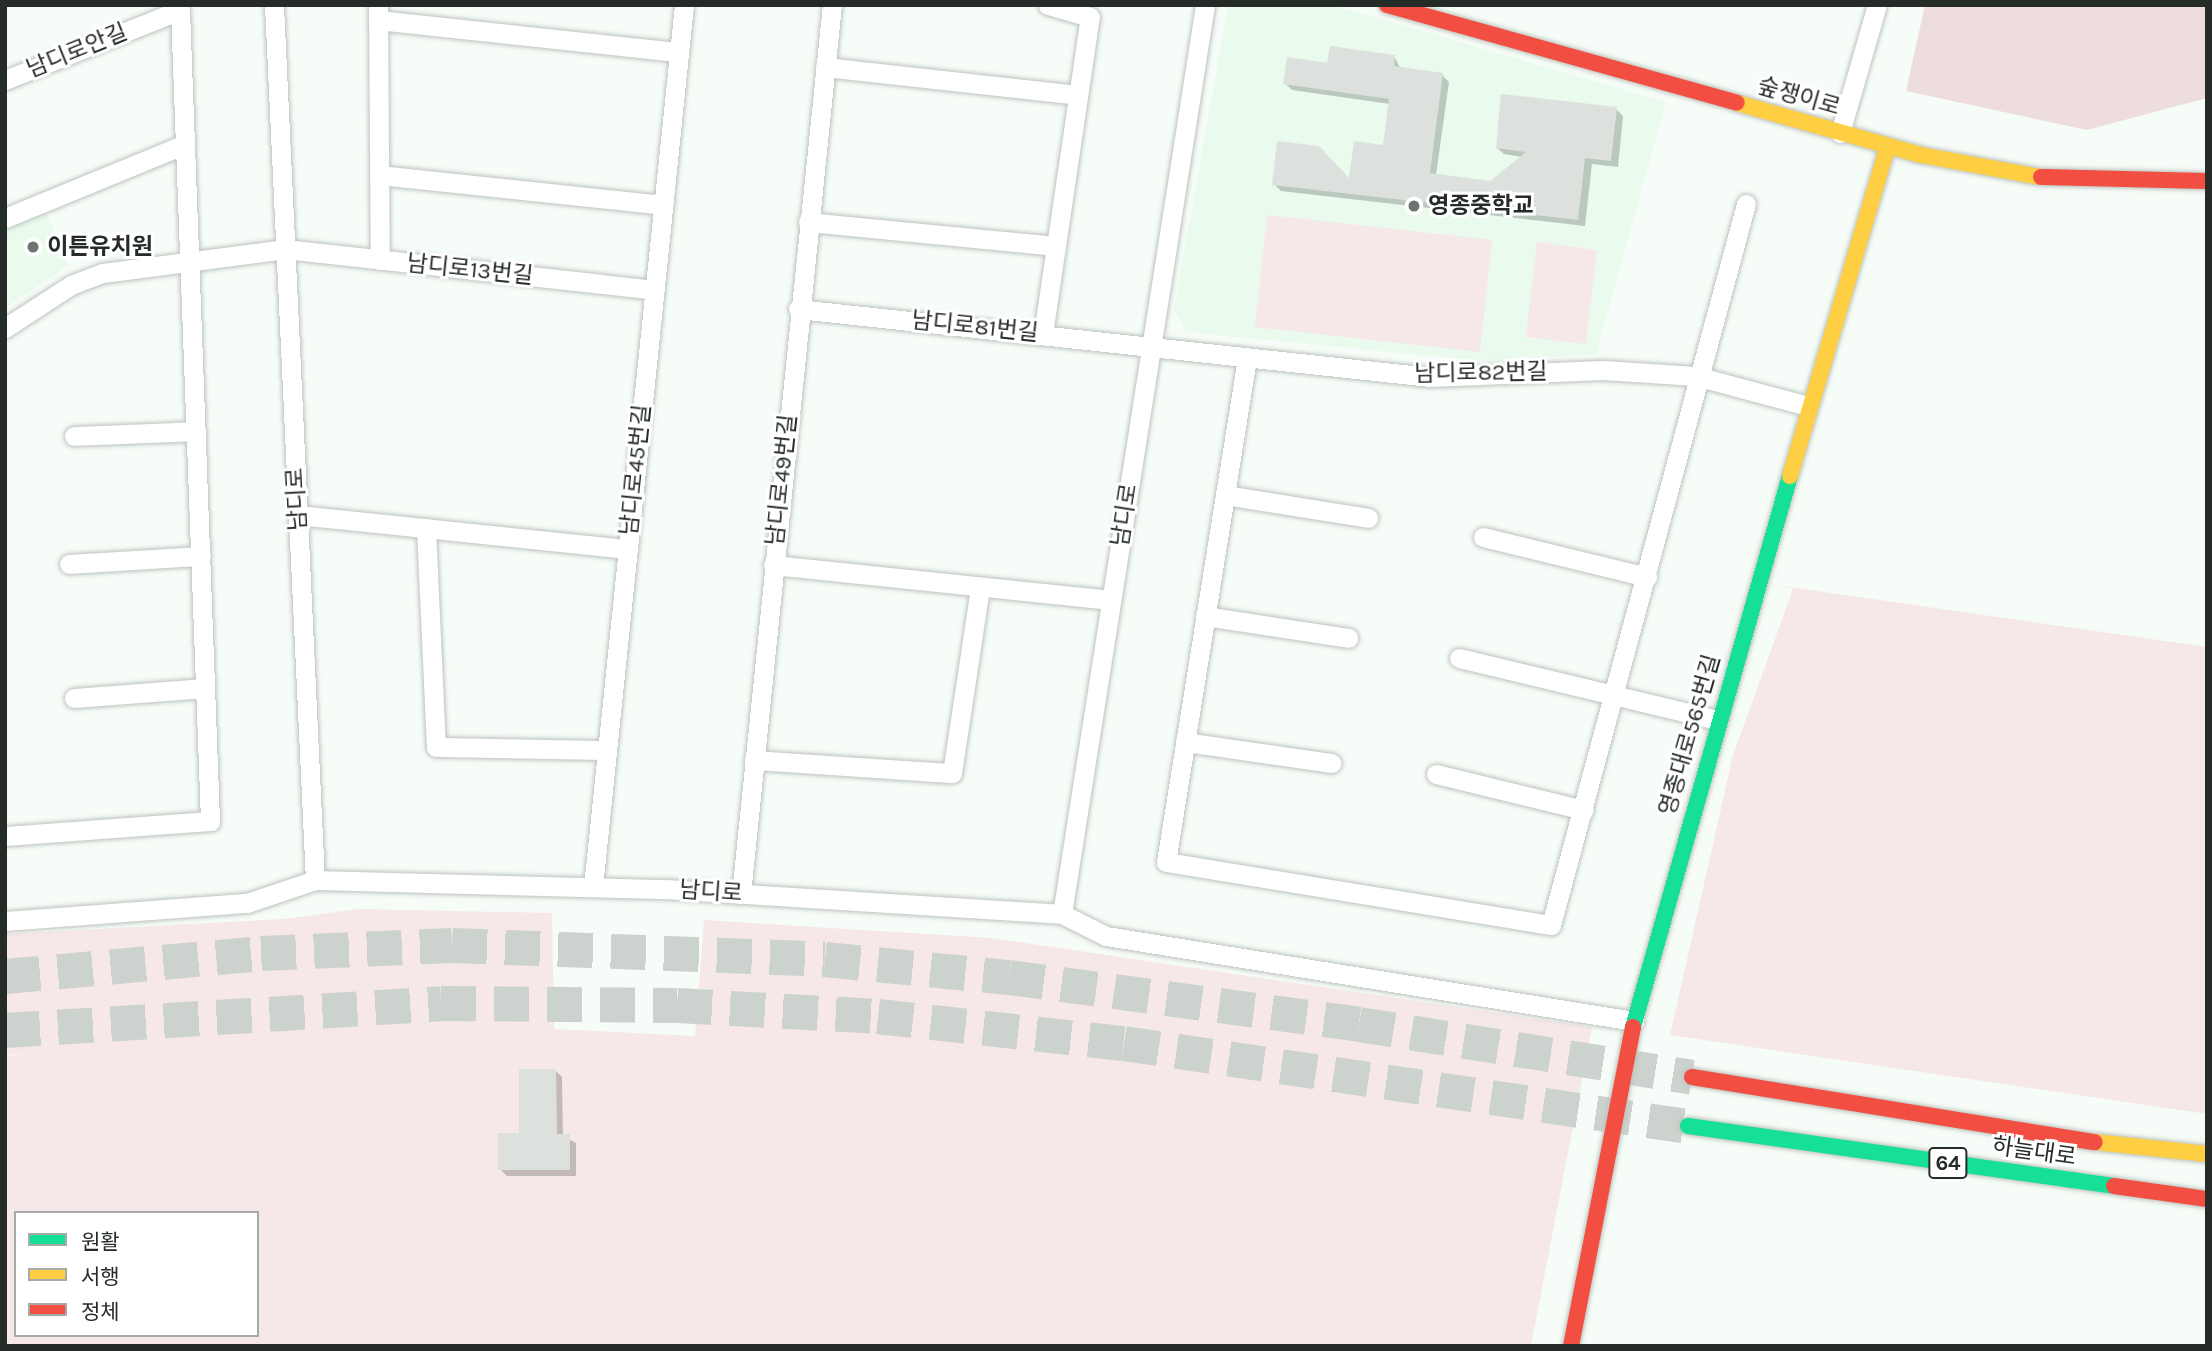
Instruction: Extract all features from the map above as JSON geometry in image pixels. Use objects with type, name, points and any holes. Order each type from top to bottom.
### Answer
[{"type":"main road","name":"숲쟁이로","points":[[1387,5],[1888,146],[2045,178],[2207,181]]},
{"type":"main road","name":"영종대로565번길","points":[[1571,1346],[1634,1021],[1808,406],[1888,146]]},
{"type":"main road","name":"하늘대로","points":[[1692,1077],[2063,1138],[2207,1154]]},
{"type":"main road","name":"하늘대로","points":[[1688,1126],[2207,1199]]},
{"type":"street","name":"남디로","points":[[274,5],[315,880],[593,887],[1062,914],[1205,5]]},
{"type":"street","name":"남디로45번길","points":[[593,887],[684,5]]},
{"type":"street","name":"남디로49번길","points":[[741,894],[798,309],[832,5]]},
{"type":"street","points":[[1042,334],[1090,18],[1048,5]]},
{"type":"street","points":[[1840,133],[1877,5]]},
{"type":"street","name":"남디로안길","points":[[5,80],[180,10],[211,821],[5,836]]},
{"type":"street","points":[[380,260],[378,13],[679,52]]},
{"type":"street","points":[[825,67],[1077,95]]},
{"type":"street","points":[[5,218],[185,144]]},
{"type":"street","points":[[379,175],[663,205]]},
{"type":"street","points":[[1247,358],[1166,862],[1551,925],[1617,694],[1696,376],[1746,204]]},
{"type":"street","points":[[808,222],[1055,246]]},
{"type":"street","name":"남디로13번길","points":[[5,328],[71,285],[103,273],[190,258],[285,249],[655,290]]},
{"type":"street","name":"남디로81번길","points":[[798,309],[1152,345]]},
{"type":"street","name":"남디로82번길","points":[[1152,345],[1430,377],[1603,370],[1696,376],[1808,406]]},
{"type":"street","points":[[74,436],[196,431]]},
{"type":"street","points":[[1225,495],[1368,518]]},
{"type":"street","points":[[298,515],[628,549]]},
{"type":"street","points":[[426,528],[436,747],[607,750]]},
{"type":"street","points":[[1483,537],[1647,577]]},
{"type":"street","points":[[69,564],[201,556]]},
{"type":"street","points":[[773,565],[1111,600]]},
{"type":"street","points":[[754,760],[952,773],[981,587]]},
{"type":"street","points":[[1205,616],[1348,638]]},
{"type":"street","points":[[1459,658],[1717,720]]},
{"type":"street","points":[[74,698],[205,688]]},
{"type":"street","points":[[1185,742],[1331,763]]},
{"type":"street","points":[[1436,775],[1584,810]]},
{"type":"street","points":[[5,920],[247,903],[315,880]]},
{"type":"street","points":[[1062,914],[1106,936],[1634,1021]]},
{"type":"shaded area","name":"영종중학교","points":[[1228,5],[1333,5],[1666,102],[1596,354],[1491,362],[1186,332],[1174,310]]},
{"type":"shaded area","points":[[1925,5],[2207,5],[2207,98],[2087,130],[1906,91]]},
{"type":"shaded area","name":"이튼유치원","points":[[46,211],[68,266],[5,308],[5,228]]},
{"type":"shaded area","points":[[1267,215],[1492,240],[1480,352],[1255,327]]},
{"type":"shaded area","points":[[1537,242],[1597,250],[1586,344],[1526,337]]},
{"type":"shaded area","points":[[1782,586],[2207,647],[2207,1114],[1670,1035],[1733,755],[1793,589]]},
{"type":"shaded area","points":[[359,909],[552,913],[554,1029],[695,1036],[704,920],[992,938],[1592,1027],[1531,1346],[5,1346],[5,1056],[44,1053],[5,1055],[5,934],[283,919]]},
{"type":"building","points":[[1330,46],[1395,55],[1394,66],[1443,73],[1430,173],[1490,181],[1526,152],[1496,148],[1501,94],[1617,107],[1611,161],[1585,158],[1578,220],[1272,185],[1277,141],[1319,146],[1349,178],[1354,141],[1383,145],[1389,99],[1283,84],[1287,57],[1327,63]]},
{"type":"building","points":[[519,1069],[556,1069],[557,1134],[570,1134],[570,1170],[498,1170],[498,1133],[519,1133]]},
{"type":"tunnel","points":[[5,976],[261,953],[452,945],[825,959],[1009,977],[1359,1024],[1692,1077]]},
{"type":"tunnel","points":[[5,1030],[441,1003],[677,1005],[878,1016],[1124,1043],[1688,1126]]},
{"type":"traffic: fast","points":[[1633,1027],[1790,476]]},
{"type":"traffic: fast","points":[[1688,1126],[2114,1186]]},
{"type":"traffic: slow","points":[[1737,103],[1921,155],[2041,177]]},
{"type":"traffic: slow","points":[[1790,476],[1888,146]]},
{"type":"traffic: slow","points":[[2095,1142],[2207,1154]]},
{"type":"traffic: jam","points":[[1387,5],[1737,103]]},
{"type":"traffic: jam","points":[[2041,177],[2207,181]]},
{"type":"traffic: jam","points":[[1571,1346],[1633,1027]]},
{"type":"traffic: jam","points":[[1692,1077],[2095,1142]]},
{"type":"traffic: jam","points":[[2114,1186],[2207,1199]]},
{"type":"place","name":"영종중학교","points":[[1414,206]]},
{"type":"place","name":"이튼유치원","points":[[33,247]]}]
